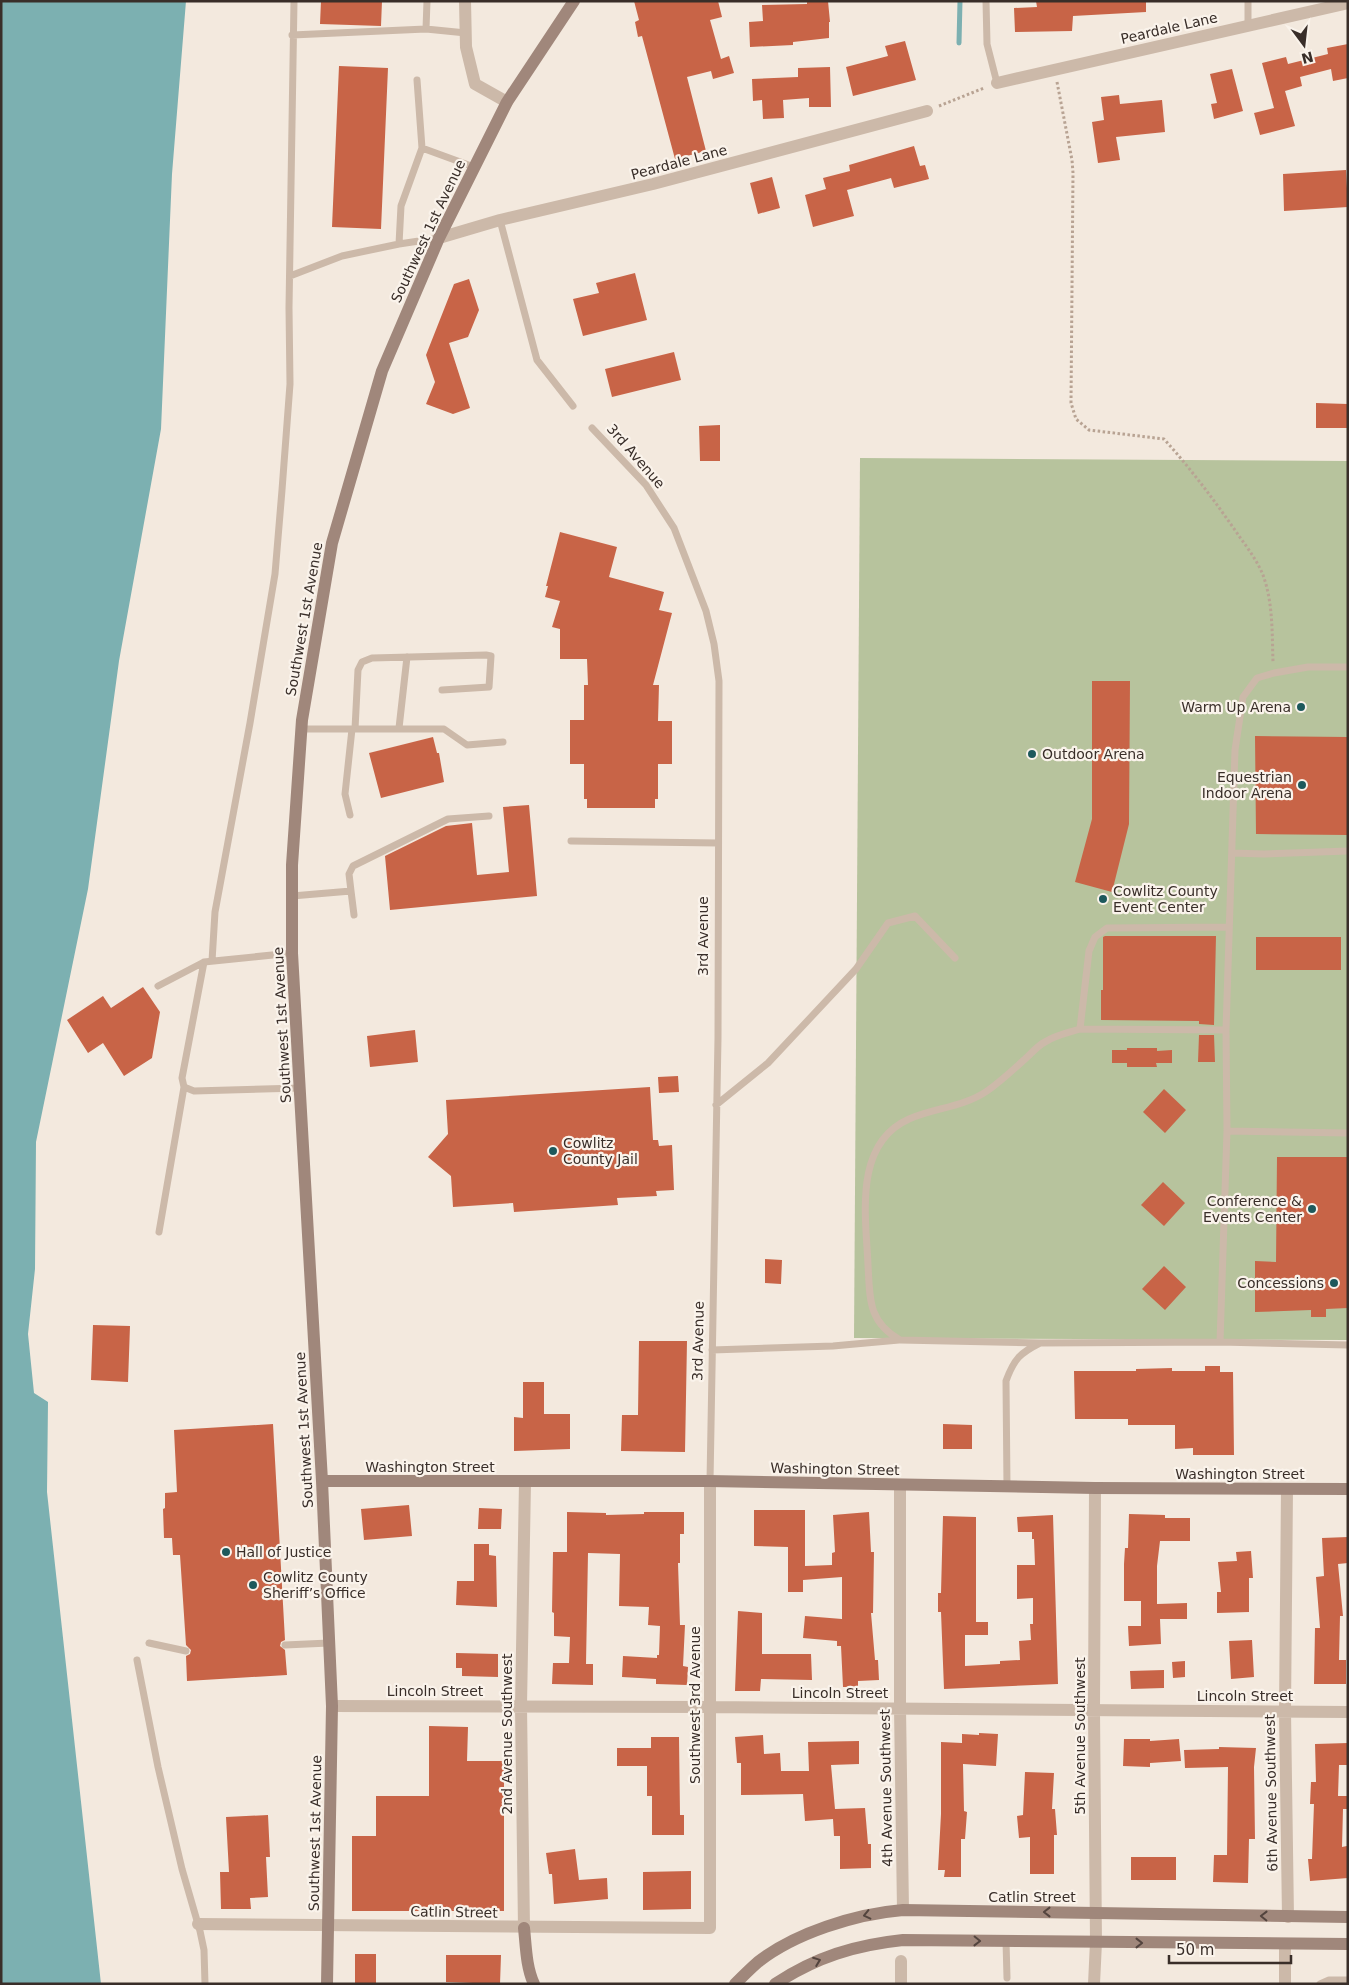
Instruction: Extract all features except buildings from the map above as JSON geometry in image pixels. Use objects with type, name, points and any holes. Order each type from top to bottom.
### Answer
[{"type":"main road","points":[[507,102],[574,1]]},
{"type":"main road","name":"Southwest 1st Avenue","points":[[327,1984],[332,1706],[330,1643],[292,953],[292,865],[302,729],[332,543],[382,371],[438,238],[507,102]]},
{"type":"main road","name":"Washington Street","points":[[322,1481],[710,1481],[900,1486],[1348,1489]]},
{"type":"main road","name":"Catlin Street","points":[[735,1984],[772,1952],[818,1930],[874,1914],[903,1910],[1348,1918]]},
{"type":"main road","name":"2nd Avenue Southwest","points":[[524,1928],[530,1976],[534,1984]]},
{"type":"main road","points":[[775,1984],[806,1965],[839,1952],[870,1943],[903,1940],[1348,1944]]},
{"type":"street","points":[[465,1],[466,47],[475,84],[507,102]]},
{"type":"street","name":"Peardale Lane","points":[[997,83],[1348,3]]},
{"type":"street","name":"Peardale Lane","points":[[438,238],[500,220],[653,184],[927,111]]},
{"type":"street","name":"Southwest 3rd Avenue","points":[[710,1481],[710,1928]]},
{"type":"street","name":"2nd Avenue Southwest","points":[[524,1928],[521,1706],[525,1482]]},
{"type":"street","name":"4th Avenue Southwest","points":[[900,1486],[900,1708],[903,1910]]},
{"type":"street","name":"5th Avenue Southwest","points":[[1094,1984],[1096,1942],[1095,1488]]},
{"type":"street","name":"6th Avenue Southwest","points":[[1287,1489],[1285,1712],[1288,1917]]},
{"type":"street","name":"Lincoln Street","points":[[332,1706],[1348,1712]]},
{"type":"street","name":"Catlin Street","points":[[198,1924],[710,1928]]},
{"type":"street","points":[[1284,1984],[1285,1944]]},
{"type":"street","points":[[901,1961],[901,1984]]},
{"type":"lane","points":[[159,1232],[184,1087],[182,1078],[208,962],[215,912],[275,574],[290,384],[292,35],[294,1]]},
{"type":"lane","points":[[426,29],[427,1]]},
{"type":"lane","points":[[986,1],[987,44],[997,83]]},
{"type":"lane","points":[[1248,1],[1248,26]]},
{"type":"lane","points":[[292,35],[426,29],[466,33]]},
{"type":"lane","points":[[399,244],[401,206],[422,148],[417,80]]},
{"type":"lane","points":[[422,148],[474,167]]},
{"type":"lane","points":[[500,220],[537,360],[572,406]]},
{"type":"lane","points":[[290,276],[342,256],[438,238]]},
{"type":"lane","name":"3rd Avenue","points":[[592,428],[646,485],[674,528],[706,611],[714,644],[719,681],[716,1105],[710,1481]]},
{"type":"lane","points":[[350,815],[345,794],[358,670],[362,662],[372,658],[491,656],[489,687],[442,690]]},
{"type":"lane","points":[[398,728],[407,657]]},
{"type":"lane","points":[[1220,1342],[1227,1131],[1226,1030],[1235,750],[1243,697],[1257,678],[1274,673],[1308,667],[1348,667]]},
{"type":"lane","points":[[302,729],[398,728],[444,730],[467,744],[503,742]]},
{"type":"lane","points":[[354,915],[349,874],[353,866],[448,819],[489,816]]},
{"type":"lane","points":[[571,841],[718,842]]},
{"type":"lane","points":[[1232,853],[1264,854],[1348,850]]},
{"type":"lane","points":[[292,896],[351,891]]},
{"type":"lane","points":[[716,1105],[775,1055],[856,969],[888,923],[916,916],[955,958]]},
{"type":"lane","points":[[1080,1029],[1089,951],[1095,937],[1107,928],[1229,927]]},
{"type":"lane","points":[[158,986],[208,962],[292,953]]},
{"type":"lane","points":[[900,1340],[886,1332],[876,1319],[869,1284],[865,1188],[870,1162],[880,1144],[894,1128],[909,1119],[954,1105],[985,1092],[1011,1072],[1043,1043],[1057,1036],[1080,1029],[1226,1030]]},
{"type":"lane","points":[[184,1087],[194,1091],[300,1088]]},
{"type":"lane","points":[[1227,1131],[1348,1133]]},
{"type":"lane","points":[[712,1350],[833,1346],[900,1340],[1040,1343],[1220,1342],[1348,1345]]},
{"type":"lane","points":[[1007,1487],[1006,1381],[1012,1366],[1023,1352],[1040,1343]]},
{"type":"lane","points":[[148,1643],[186,1651]]},
{"type":"lane","points":[[285,1646],[330,1643]]},
{"type":"lane","points":[[137,1660],[158,1767],[182,1869],[204,1950],[205,1984]]},
{"type":"lane","points":[[1006,1941],[1007,1978]]},
{"type":"lane","points":[[1320,1984],[1329,1980],[1348,1980]]},
{"type":"path","points":[[1054,70],[1073,166],[1071,403],[1076,419],[1089,430],[1164,439],[1189,467],[1247,548],[1263,574],[1269,598],[1274,673]]},
{"type":"path","points":[[927,111],[997,83]]},
{"type":"green space","name":"Cowlitz County Event Center","points":[[860,458],[1348,461],[1348,1340],[854,1338]]},
{"type":"water","points":[[1,1],[186,1],[172,174],[161,429],[119,661],[88,889],[36,1142],[35,1269],[28,1334],[34,1393],[48,1402],[47,1492],[101,1984],[1,1984]]},
{"type":"waterway","points":[[959,43],[960,1]]},
{"type":"place","name":"Warm Up Arena","points":[[1301,707]]},
{"type":"place","name":"Outdoor Arena","points":[[1032,754]]},
{"type":"place","name":"Equestrian Indoor Arena","points":[[1302,785]]},
{"type":"place","name":"Cowlitz County Event Center","points":[[1103,899]]},
{"type":"place","name":"Cowlitz County Jail","points":[[553,1151]]},
{"type":"place","name":"Conference & Events Center","points":[[1312,1209]]},
{"type":"place","name":"Concessions","points":[[1334,1283]]},
{"type":"place","name":"Hall of Justice","points":[[226,1552]]},
{"type":"place","name":"Cowlitz County Sheriff’s Office","points":[[253,1585]]}]
